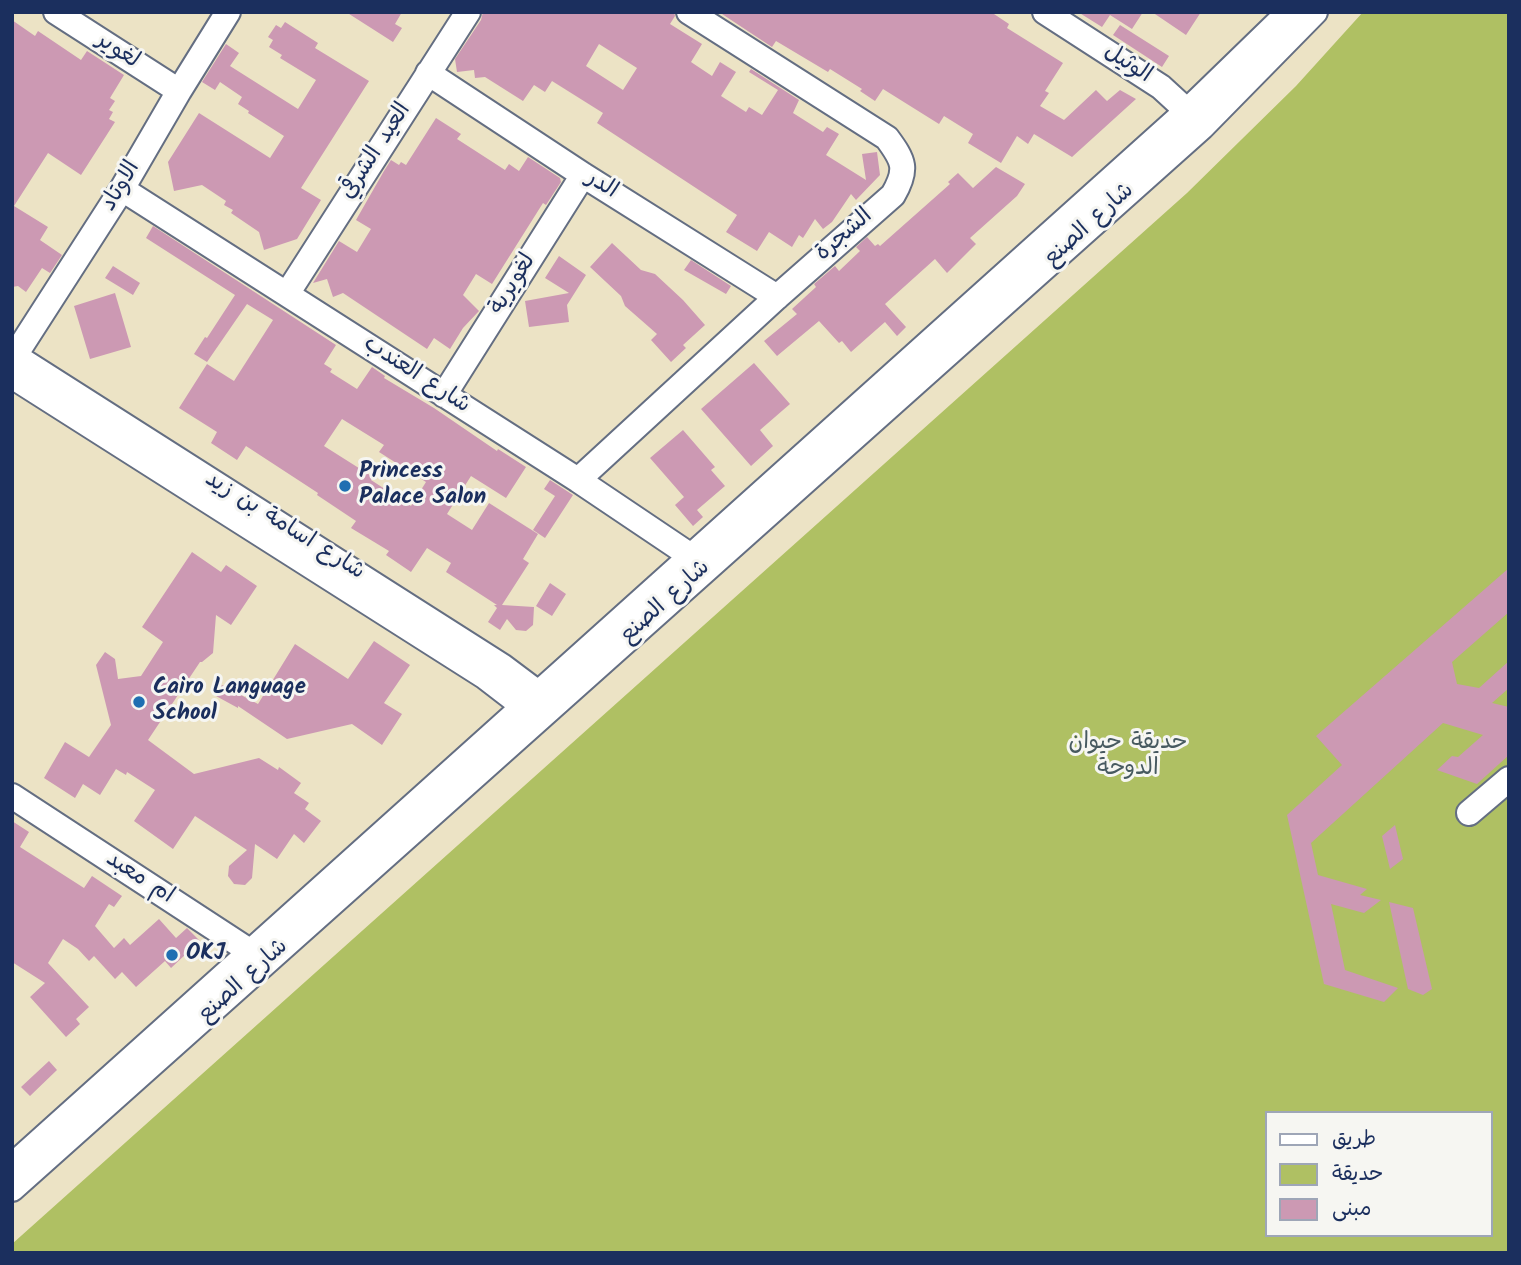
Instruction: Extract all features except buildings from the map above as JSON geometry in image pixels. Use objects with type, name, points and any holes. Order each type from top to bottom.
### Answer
[{"type":"street","name":"لغوير","points":[[56,12],[179,91]]},
{"type":"street","name":"الاوتاد","points":[[13,361],[122,189],[228,12]]},
{"type":"street","name":"العيد الشرقي","points":[[287,294],[468,12]]},
{"type":"street","name":"الشجرة","points":[[578,480],[777,297],[893,195],[904,169],[887,138],[689,12]]},
{"type":"street","name":"الوثيل","points":[[1045,12],[1161,87],[1195,118]]},
{"type":"street","name":"شارع الصنع","points":[[1195,118],[1289,12]]},
{"type":"street","name":"شارع الصنع","points":[[12,1189],[257,958],[1315,12]]},
{"type":"street","name":"الدر","points":[[428,73],[583,175],[777,297]]},
{"type":"street","name":"لغويرية","points":[[444,395],[583,175]]},
{"type":"street","name":"شارع العندب","points":[[122,189],[578,480],[696,565]]},
{"type":"street","name":"شارع اسامة بن زيد","points":[[13,361],[490,658],[537,707]]},
{"type":"street","points":[[1469,813],[1509,779]]},
{"type":"street","name":"ام معبد","points":[[12,796],[257,958]]},
{"type":"street","name":"شارع الصنع","points":[[12,1166],[257,958]]},
{"type":"green space","name":"حديقة حيوان الدوحة","points":[[1363,12],[1509,12],[1509,1253],[12,1253],[12,1244],[1187,193],[1296,86]]},
{"type":"place","name":"Princess Palace Salon","points":[[345,486]]},
{"type":"place","name":"Cairo Language School","points":[[139,702]]},
{"type":"place","name":"OKJ","points":[[172,955]]}]
